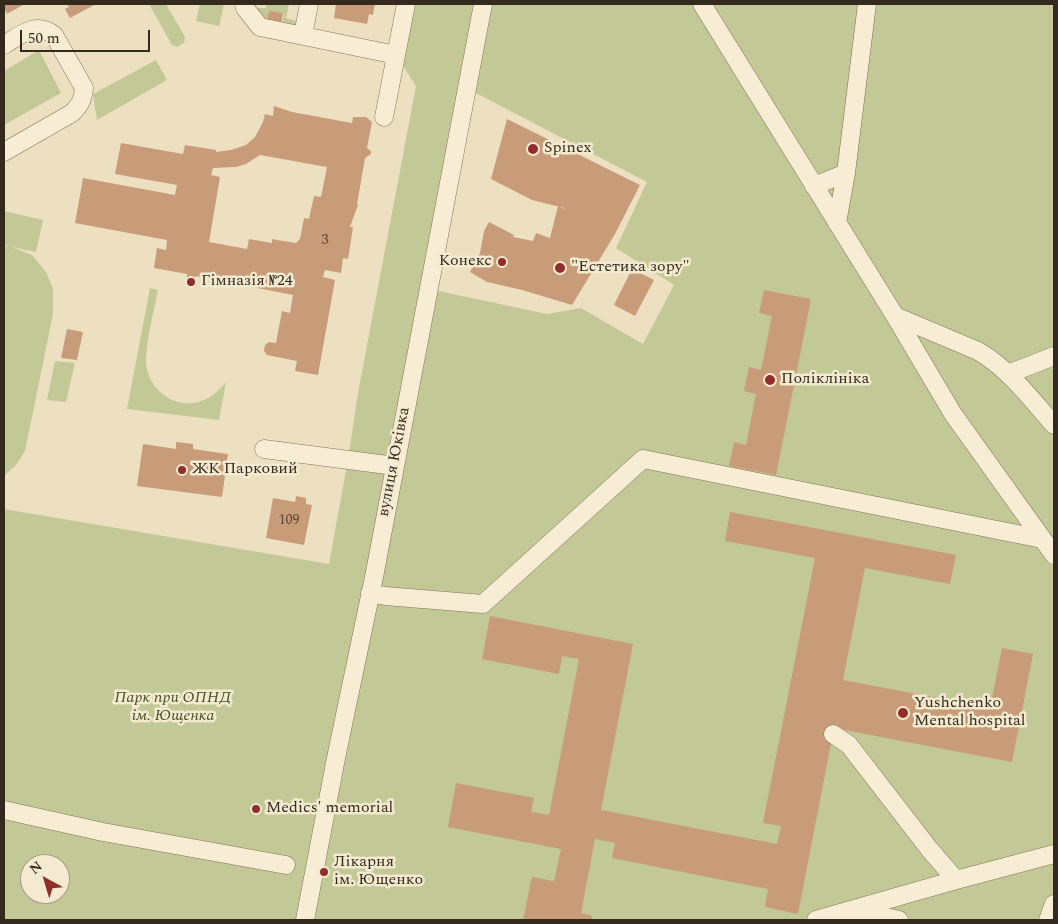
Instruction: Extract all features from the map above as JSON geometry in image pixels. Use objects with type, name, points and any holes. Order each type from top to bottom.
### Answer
[{"type":"street","points":[[244,4],[260,27],[396,55]]},
{"type":"street","points":[[303,35],[309,4]]},
{"type":"street","points":[[384,117],[406,4]]},
{"type":"street","name":"вулиця Юківка","points":[[305,920],[395,466],[483,4]]},
{"type":"street","points":[[702,4],[895,316],[953,414],[1054,555]]},
{"type":"street","points":[[837,223],[846,173],[867,4]]},
{"type":"street","points":[[4,45],[30,30],[48,30],[54,35],[84,88],[80,106],[72,113],[4,152]]},
{"type":"street","points":[[814,186],[846,173]]},
{"type":"street","points":[[895,316],[978,351],[999,365],[1054,425]]},
{"type":"street","points":[[1008,374],[1054,356]]},
{"type":"street","points":[[264,449],[395,466]]},
{"type":"street","points":[[370,593],[483,604],[643,460],[1042,538]]},
{"type":"street","points":[[833,734],[849,745],[930,850],[956,880]]},
{"type":"street","points":[[4,810],[103,832],[286,865]]},
{"type":"street","points":[[816,920],[1054,854]]},
{"type":"street","points":[[1048,920],[1054,904]]},
{"type":"street","points":[[851,909],[899,920]]},
{"type":"green space","points":[[149,4],[166,4],[185,37],[184,43],[177,47],[172,45]]},
{"type":"green space","points":[[200,4],[224,4],[219,26],[196,21]]},
{"type":"green space","points":[[267,4],[289,4],[286,18],[297,21],[296,25],[282,24],[284,13],[269,11],[267,21],[262,19],[256,8],[266,8]]},
{"type":"green space","name":"Парк при ОПНД ім. Ющенка","points":[[406,4],[482,4],[429,289],[547,314],[581,308],[643,344],[674,285],[616,248],[647,182],[468,89],[483,4],[1054,4],[1054,920],[4,920],[4,509],[329,564],[358,393],[416,86],[396,55]]},
{"type":"green space","points":[[39,50],[61,93],[4,125],[4,71]]},
{"type":"green space","points":[[156,60],[167,80],[97,120],[93,94]]},
{"type":"green space","points":[[4,211],[43,220],[36,252],[11,247],[32,255],[46,272],[53,289],[53,314],[25,451],[16,465],[4,476],[4,247],[8,246],[4,245]]},
{"type":"green space","points":[[150,288],[158,290],[149,333],[146,359],[148,374],[156,388],[168,398],[183,403],[202,401],[226,382],[219,420],[127,409]]},
{"type":"green space","points":[[55,361],[75,363],[66,402],[47,400]]},
{"type":"building","points":[[4,4],[23,5],[7,14],[6,11],[4,12]]},
{"type":"building","points":[[67,4],[96,4],[70,18],[65,9],[69,7]]},
{"type":"building","points":[[336,4],[375,4],[373,15],[369,14],[367,24],[334,18]]},
{"type":"building","points":[[269,11],[283,13],[281,24],[267,21]]},
{"type":"building","points":[[274,106],[292,112],[352,123],[353,117],[366,117],[372,122],[367,148],[371,151],[371,154],[365,158],[358,205],[350,227],[353,227],[348,259],[343,258],[341,273],[325,270],[323,277],[335,280],[318,375],[295,371],[297,361],[267,355],[264,351],[265,345],[269,342],[276,343],[282,311],[290,313],[293,295],[242,285],[242,283],[219,282],[219,280],[196,276],[194,280],[190,281],[187,278],[187,274],[154,268],[157,248],[166,250],[167,240],[75,223],[83,178],[175,195],[177,185],[115,174],[121,143],[183,154],[185,145],[216,150],[216,152],[231,150],[246,145],[255,137],[265,114],[273,116]],"holes":[[[260,155],[327,167],[321,197],[314,196],[309,219],[304,218],[300,239],[296,243],[272,239],[272,243],[249,239],[247,249],[209,242],[220,177],[211,175],[213,168],[236,167],[246,164]]]},
{"type":"building","points":[[507,119],[640,185],[615,234],[572,305],[487,282],[470,272],[480,253],[484,231],[489,222],[514,235],[513,237],[533,241],[536,233],[550,238],[558,206],[532,200],[491,179]]},
{"type":"building","points":[[632,269],[654,280],[635,316],[614,305]]},
{"type":"building","name":"Поліклініка","points":[[764,290],[811,299],[776,475],[729,466],[734,442],[746,445],[756,394],[744,391],[749,367],[761,370],[772,316],[759,313]]},
{"type":"building","points":[[67,329],[83,332],[77,360],[61,358]]},
{"type":"building","name":"ЖК Парковий","points":[[176,442],[193,444],[193,449],[228,454],[222,497],[137,486],[143,444],[176,449]]},
{"type":"building","points":[[296,496],[306,498],[306,504],[312,505],[304,545],[266,538],[273,498],[295,502]]},
{"type":"building","name":"Yushchenko Mental hospital","points":[[730,512],[956,555],[950,584],[865,568],[843,680],[990,708],[1002,648],[1033,654],[1012,762],[834,728],[798,914],[765,907],[768,889],[612,858],[615,843],[595,839],[581,913],[592,916],[591,920],[523,920],[532,877],[554,881],[561,849],[448,827],[456,783],[534,798],[531,812],[549,815],[579,659],[562,656],[559,674],[482,659],[490,616],[633,644],[601,810],[777,844],[781,826],[763,823],[815,558],[725,541]]},
{"type":"place","name":"Spinex","points":[[533,149]]},
{"type":"place","name":"Конекс","points":[[502,262]]},
{"type":"place","name":"\"Естетика зору\"","points":[[560,268]]},
{"type":"place","name":"Гімназія №24","points":[[191,282]]},
{"type":"place","name":"Поліклініка","points":[[770,380]]},
{"type":"place","name":"ЖК Парковий","points":[[182,470]]},
{"type":"place","name":"Yushchenko Mental hospital","points":[[903,713]]},
{"type":"place","name":"Medics' memorial","points":[[256,809]]},
{"type":"place","name":"Лікарня ім. Ющенко","points":[[324,872]]}]
